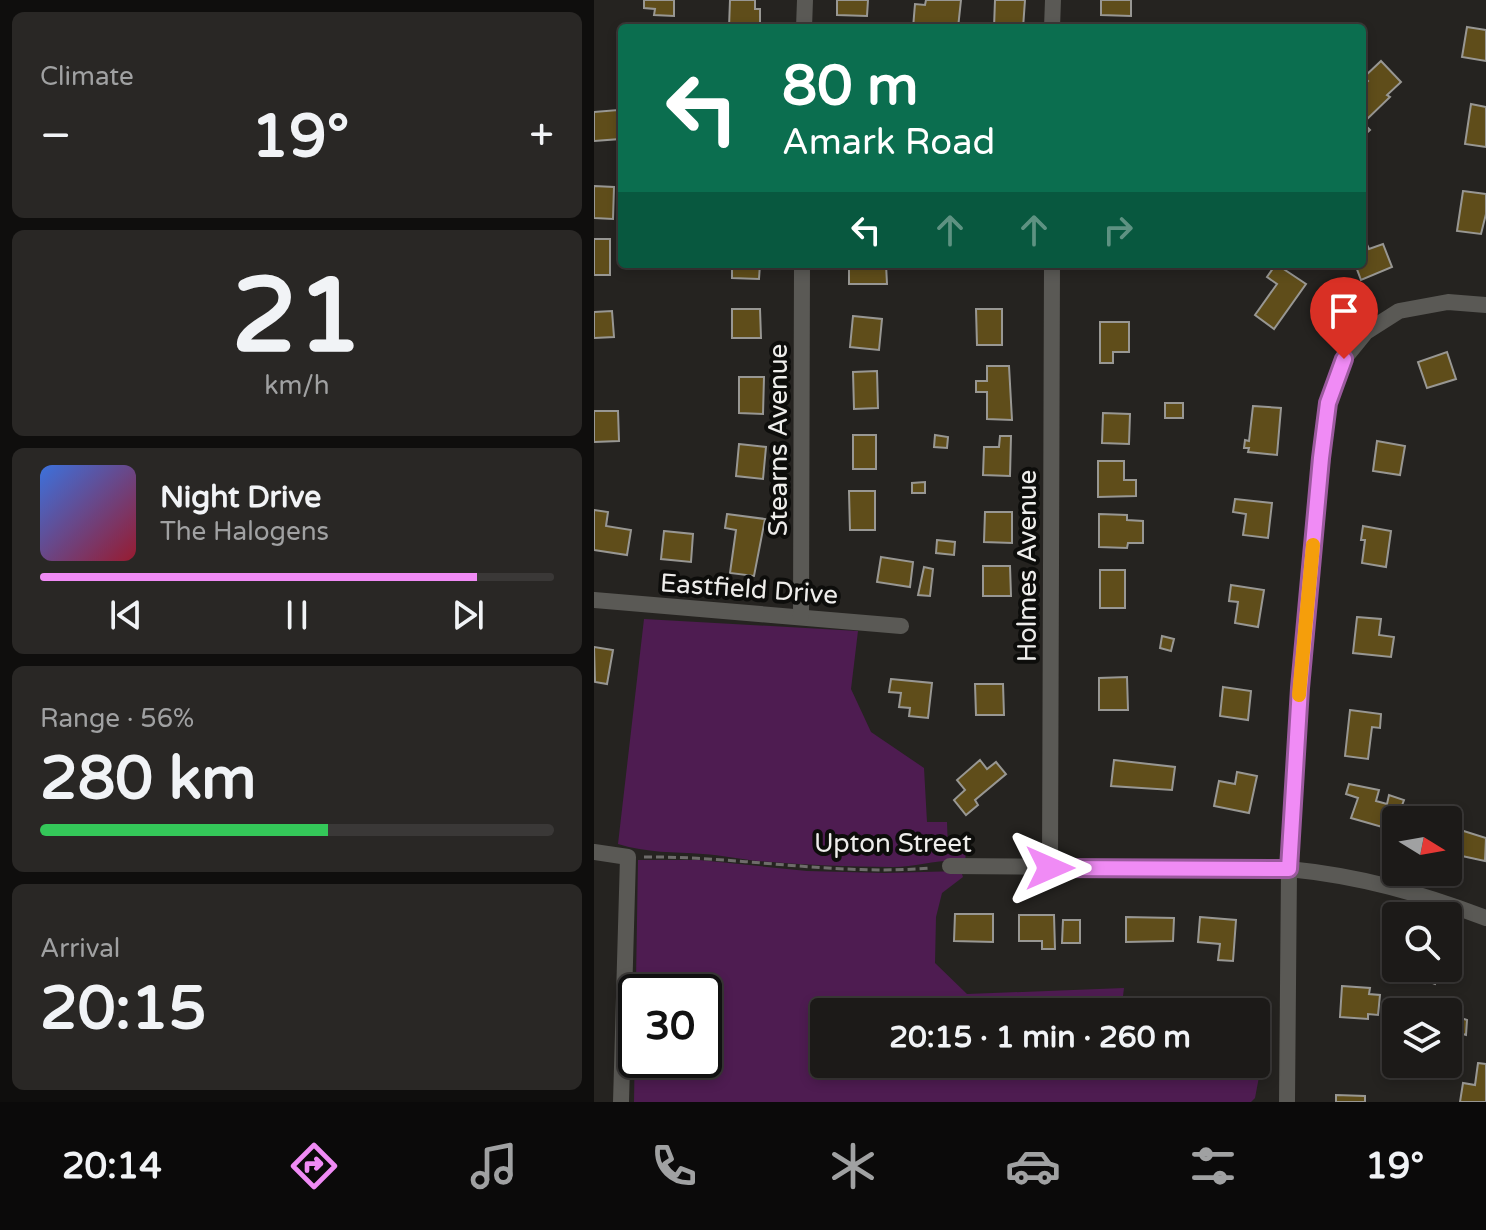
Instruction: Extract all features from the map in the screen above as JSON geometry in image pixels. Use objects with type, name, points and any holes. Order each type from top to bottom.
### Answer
[{"type":"street","points":[[804,24],[805,0]]},
{"type":"street","points":[[1052,24],[1053,0]]},
{"type":"street","name":"Stearns Avenue","points":[[801,616],[802,268]]},
{"type":"street","name":"Holmes Avenue","points":[[1050,868],[1052,268]]},
{"type":"street","points":[[1287,1102],[1289,869],[1300,688],[1328,403],[1344,359],[1366,332],[1399,311],[1448,302],[1486,305]]},
{"type":"street","name":"Eastfield Drive","points":[[594,600],[901,626]]},
{"type":"street","points":[[594,852],[628,857],[621,1102]]},
{"type":"street","name":"Upton Street","points":[[950,866],[1289,869],[1341,874],[1393,886],[1486,918]]},
{"type":"path","name":"Upton Street","points":[[628,857],[696,856],[747,863],[878,870],[950,866]]},
{"type":"shaded area","points":[[644,619],[858,631],[851,689],[871,732],[924,768],[927,822],[947,822],[948,850],[966,853],[965,861],[893,867],[825,866],[650,851],[618,844]]},
{"type":"shaded area","points":[[638,860],[699,860],[807,871],[961,871],[963,877],[942,893],[936,917],[935,963],[967,994],[1124,988],[1123,998],[810,998],[810,1078],[1259,1078],[1255,1098],[1251,1102],[634,1102],[634,1078],[722,1078],[722,974],[636,974]]},
{"type":"building","points":[[644,0],[674,0],[674,16],[654,15],[655,9],[644,8]]},
{"type":"building","points":[[730,0],[755,0],[755,9],[760,9],[760,24],[729,24]]},
{"type":"building","points":[[837,0],[868,0],[867,16],[837,15]]},
{"type":"building","points":[[926,0],[961,0],[958,24],[913,24],[915,4],[925,5]]},
{"type":"building","points":[[995,0],[1025,0],[1023,24],[994,24]]},
{"type":"building","points":[[1101,0],[1131,0],[1131,16],[1101,15]]},
{"type":"building","points":[[1467,27],[1486,30],[1486,61],[1462,57]]},
{"type":"building","points":[[1381,61],[1401,82],[1366,120],[1368,81],[1366,75]]},
{"type":"building","points":[[1471,104],[1486,107],[1486,147],[1465,144]]},
{"type":"building","points":[[618,110],[618,139],[594,141],[594,112]]},
{"type":"building","points":[[594,186],[614,187],[613,219],[594,218]]},
{"type":"building","points":[[1463,191],[1486,194],[1486,214],[1481,234],[1457,231]]},
{"type":"building","points":[[594,239],[610,239],[610,275],[594,275]]},
{"type":"building","points":[[1366,242],[1369,249],[1383,244],[1392,267],[1361,280],[1356,268],[1366,268]]},
{"type":"building","points":[[732,268],[760,268],[759,279],[732,278]]},
{"type":"building","points":[[849,268],[886,268],[887,284],[849,284]]},
{"type":"building","points":[[1273,268],[1282,268],[1306,284],[1274,329],[1255,315],[1277,284],[1267,277]]},
{"type":"building","points":[[732,309],[760,309],[761,338],[732,338]]},
{"type":"building","points":[[976,309],[1002,309],[1002,345],[977,345]]},
{"type":"building","points":[[612,311],[614,337],[594,338],[594,312]]},
{"type":"building","points":[[853,316],[882,319],[879,350],[850,347]]},
{"type":"building","points":[[1100,322],[1129,322],[1129,352],[1113,352],[1113,363],[1100,363]]},
{"type":"building","points":[[1447,352],[1456,379],[1427,388],[1418,362]]},
{"type":"building","points":[[987,366],[1009,366],[1012,420],[987,419],[987,392],[976,392],[976,381],[987,381]]},
{"type":"building","points":[[877,371],[878,408],[854,409],[853,372]]},
{"type":"building","points":[[739,377],[764,377],[763,414],[739,413]]},
{"type":"building","points":[[1165,403],[1183,403],[1183,418],[1165,418]]},
{"type":"building","points":[[1253,406],[1281,408],[1277,455],[1248,452],[1249,448],[1244,448],[1245,440],[1249,441]]},
{"type":"building","points":[[594,411],[618,411],[619,441],[594,442]]},
{"type":"building","points":[[1103,413],[1130,414],[1129,444],[1102,443]]},
{"type":"building","points":[[853,435],[876,435],[876,469],[853,469]]},
{"type":"building","points":[[935,435],[948,437],[947,448],[934,447]]},
{"type":"building","points":[[1000,436],[1011,436],[1010,476],[983,475],[984,447],[999,447]]},
{"type":"building","points":[[1377,441],[1405,446],[1400,475],[1373,471]]},
{"type":"building","points":[[739,444],[766,447],[763,479],[736,476]]},
{"type":"building","points":[[1098,461],[1124,461],[1124,480],[1136,480],[1136,496],[1098,497]]},
{"type":"building","points":[[925,482],[925,493],[912,493],[912,483]]},
{"type":"building","points":[[849,491],[875,491],[875,530],[850,530]]},
{"type":"building","points":[[1235,499],[1272,503],[1268,538],[1243,535],[1246,514],[1233,512]]},
{"type":"building","points":[[594,510],[608,512],[606,526],[631,530],[627,555],[594,550]]},
{"type":"building","points":[[985,512],[1012,512],[1012,543],[984,542]]},
{"type":"building","points":[[727,514],[765,519],[754,576],[730,573],[736,530],[725,528]]},
{"type":"building","points":[[1099,514],[1127,515],[1127,520],[1143,521],[1143,543],[1128,543],[1127,548],[1099,547]]},
{"type":"building","points":[[1363,526],[1391,531],[1386,567],[1362,563]]},
{"type":"building","points":[[664,531],[693,534],[691,562],[661,559]]},
{"type":"building","points":[[937,540],[955,542],[954,555],[936,553]]},
{"type":"building","points":[[881,557],[913,562],[910,587],[877,582]]},
{"type":"building","points":[[983,566],[1010,566],[1011,596],[983,596]]},
{"type":"building","points":[[924,567],[933,569],[930,596],[918,595]]},
{"type":"building","points":[[1100,570],[1125,570],[1125,608],[1100,608]]},
{"type":"building","points":[[1231,585],[1264,590],[1258,627],[1235,623],[1238,602],[1229,601]]},
{"type":"building","points":[[1357,617],[1381,619],[1379,635],[1394,637],[1391,657],[1353,653]]},
{"type":"building","points":[[1162,636],[1174,639],[1171,651],[1160,648]]},
{"type":"building","points":[[594,647],[613,650],[607,684],[595,682]]},
{"type":"building","points":[[1127,677],[1128,710],[1099,710],[1099,678]]},
{"type":"building","points":[[891,679],[932,683],[928,718],[909,716],[910,708],[899,707],[901,693],[889,692]]},
{"type":"building","points":[[975,684],[1003,684],[1004,715],[976,715]]},
{"type":"building","points":[[1223,687],[1251,691],[1248,720],[1220,716]]},
{"type":"building","points":[[1350,710],[1381,714],[1380,728],[1372,727],[1368,759],[1345,756]]},
{"type":"building","points":[[980,760],[987,769],[996,762],[1006,774],[975,800],[978,805],[966,815],[954,800],[965,790],[957,780]]},
{"type":"building","points":[[1114,760],[1175,767],[1172,790],[1111,786]]},
{"type":"building","points":[[1237,772],[1257,776],[1249,813],[1214,806],[1219,781],[1235,784]]},
{"type":"building","points":[[1349,784],[1379,790],[1376,801],[1387,804],[1389,795],[1404,800],[1402,806],[1382,806],[1382,827],[1351,818],[1358,798],[1346,794]]},
{"type":"building","points":[[1462,830],[1486,838],[1485,861],[1462,856]]},
{"type":"building","points":[[955,914],[993,914],[993,942],[954,941]]},
{"type":"building","points":[[1019,915],[1054,915],[1055,949],[1042,949],[1042,941],[1019,941]]},
{"type":"building","points":[[1126,917],[1174,918],[1173,941],[1126,942]]},
{"type":"building","points":[[1200,917],[1236,920],[1233,961],[1218,960],[1220,944],[1198,942]]},
{"type":"building","points":[[1063,920],[1080,920],[1080,943],[1062,943]]},
{"type":"building","points":[[1342,986],[1370,988],[1369,994],[1380,995],[1378,1015],[1368,1014],[1368,1019],[1340,1017]]},
{"type":"building","points":[[1462,1018],[1467,1020],[1466,1035],[1463,1034]]},
{"type":"building","points":[[1478,1063],[1486,1064],[1486,1102],[1460,1102],[1463,1083],[1475,1085]]},
{"type":"building","points":[[1336,1095],[1365,1096],[1365,1102],[1336,1102]]},
{"type":"slow traffic","points":[[1299,695],[1313,545]]},
{"type":"route","points":[[1050,868],[1289,869],[1300,688],[1321,458],[1328,403],[1344,359]]}]
